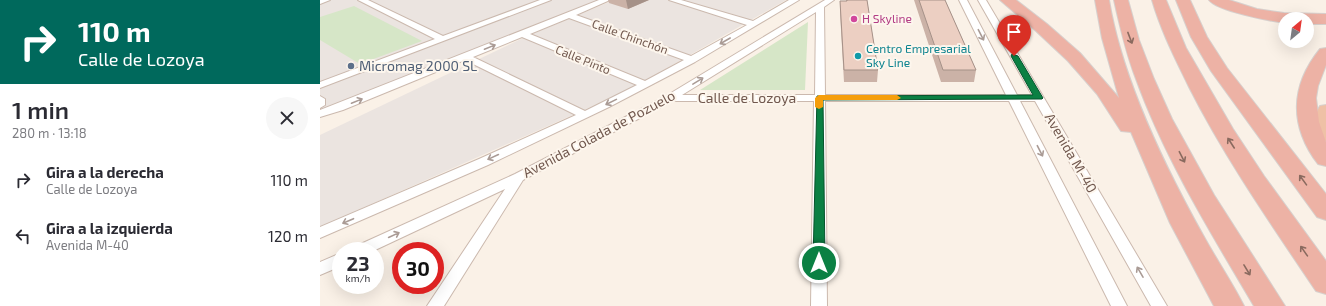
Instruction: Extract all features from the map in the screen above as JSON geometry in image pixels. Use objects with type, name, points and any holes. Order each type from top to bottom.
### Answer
[{"type":"highway","points":[[1007,0],[1065,47],[1089,71],[1115,104],[1146,157],[1159,175]]},
{"type":"highway","points":[[1102,0],[1105,25],[1130,102],[1159,175],[1197,251],[1229,306]]},
{"type":"highway","points":[[1121,0],[1127,29],[1156,108],[1189,170],[1270,306]]},
{"type":"highway","points":[[1160,0],[1171,34],[1213,116],[1266,197],[1326,283]]},
{"type":"highway","points":[[1183,0],[1199,37],[1220,71],[1326,211]]},
{"type":"highway","points":[[1216,0],[1243,10],[1267,15],[1326,19]]},
{"type":"highway","points":[[1326,53],[1315,68],[1308,84],[1307,116],[1317,147],[1326,158]]},
{"type":"highway","points":[[1326,110],[1324,119],[1326,135]]},
{"type":"street","points":[[320,2],[326,0]]},
{"type":"street","points":[[362,0],[442,39]]},
{"type":"street","points":[[320,85],[547,0]]},
{"type":"street","points":[[320,114],[339,108],[606,0]]},
{"type":"street","points":[[673,0],[753,24]]},
{"type":"street","name":"Avenida Colada de Pozuelo","points":[[320,233],[433,184],[585,115],[692,60],[795,0]]},
{"type":"street","name":"Avenida Colada de Pozuelo","points":[[379,242],[520,177],[670,98],[830,0]]},
{"type":"street","name":"Avenida M-40","points":[[963,0],[1119,306]]},
{"type":"street","name":"Avenida M-40","points":[[982,0],[1159,306]]},
{"type":"street","points":[[819,306],[820,7]]},
{"type":"street","name":"Calle Chinchón","points":[[568,15],[692,60]]},
{"type":"street","name":"Calle Pinto","points":[[522,34],[645,85]]},
{"type":"street","points":[[465,57],[585,115]]},
{"type":"street","name":"Calle de Lozoya","points":[[670,98],[1039,98]]},
{"type":"street","points":[[320,99],[320,105]]},
{"type":"street","points":[[435,306],[520,177]]},
{"type":"street","points":[[320,269],[332,263]]},
{"type":"shaded area","points":[[320,0],[603,0],[454,64],[320,117]]},
{"type":"shaded area","points":[[614,0],[786,0],[629,90],[320,227],[320,135],[525,37]]},
{"type":"green space","points":[[354,6],[422,41],[360,64],[320,40],[320,17]]},
{"type":"green space","points":[[808,22],[805,90],[700,90]]},
{"type":"building","points":[[867,0],[878,70],[844,70],[840,1]]},
{"type":"building","points":[[919,0],[945,0],[976,70],[943,70]]},
{"type":"slow traffic","points":[[819,107],[819,98],[897,98]]},
{"type":"place","name":"H Skyline","points":[[854,19]]},
{"type":"place","name":"Centro Empresarial Sky Line","points":[[858,56]]},
{"type":"place","name":"Micromag 2000 SL","points":[[351,66]]},
{"type":"route","points":[[819,263],[819,98],[1039,98],[1014,56]]}]
